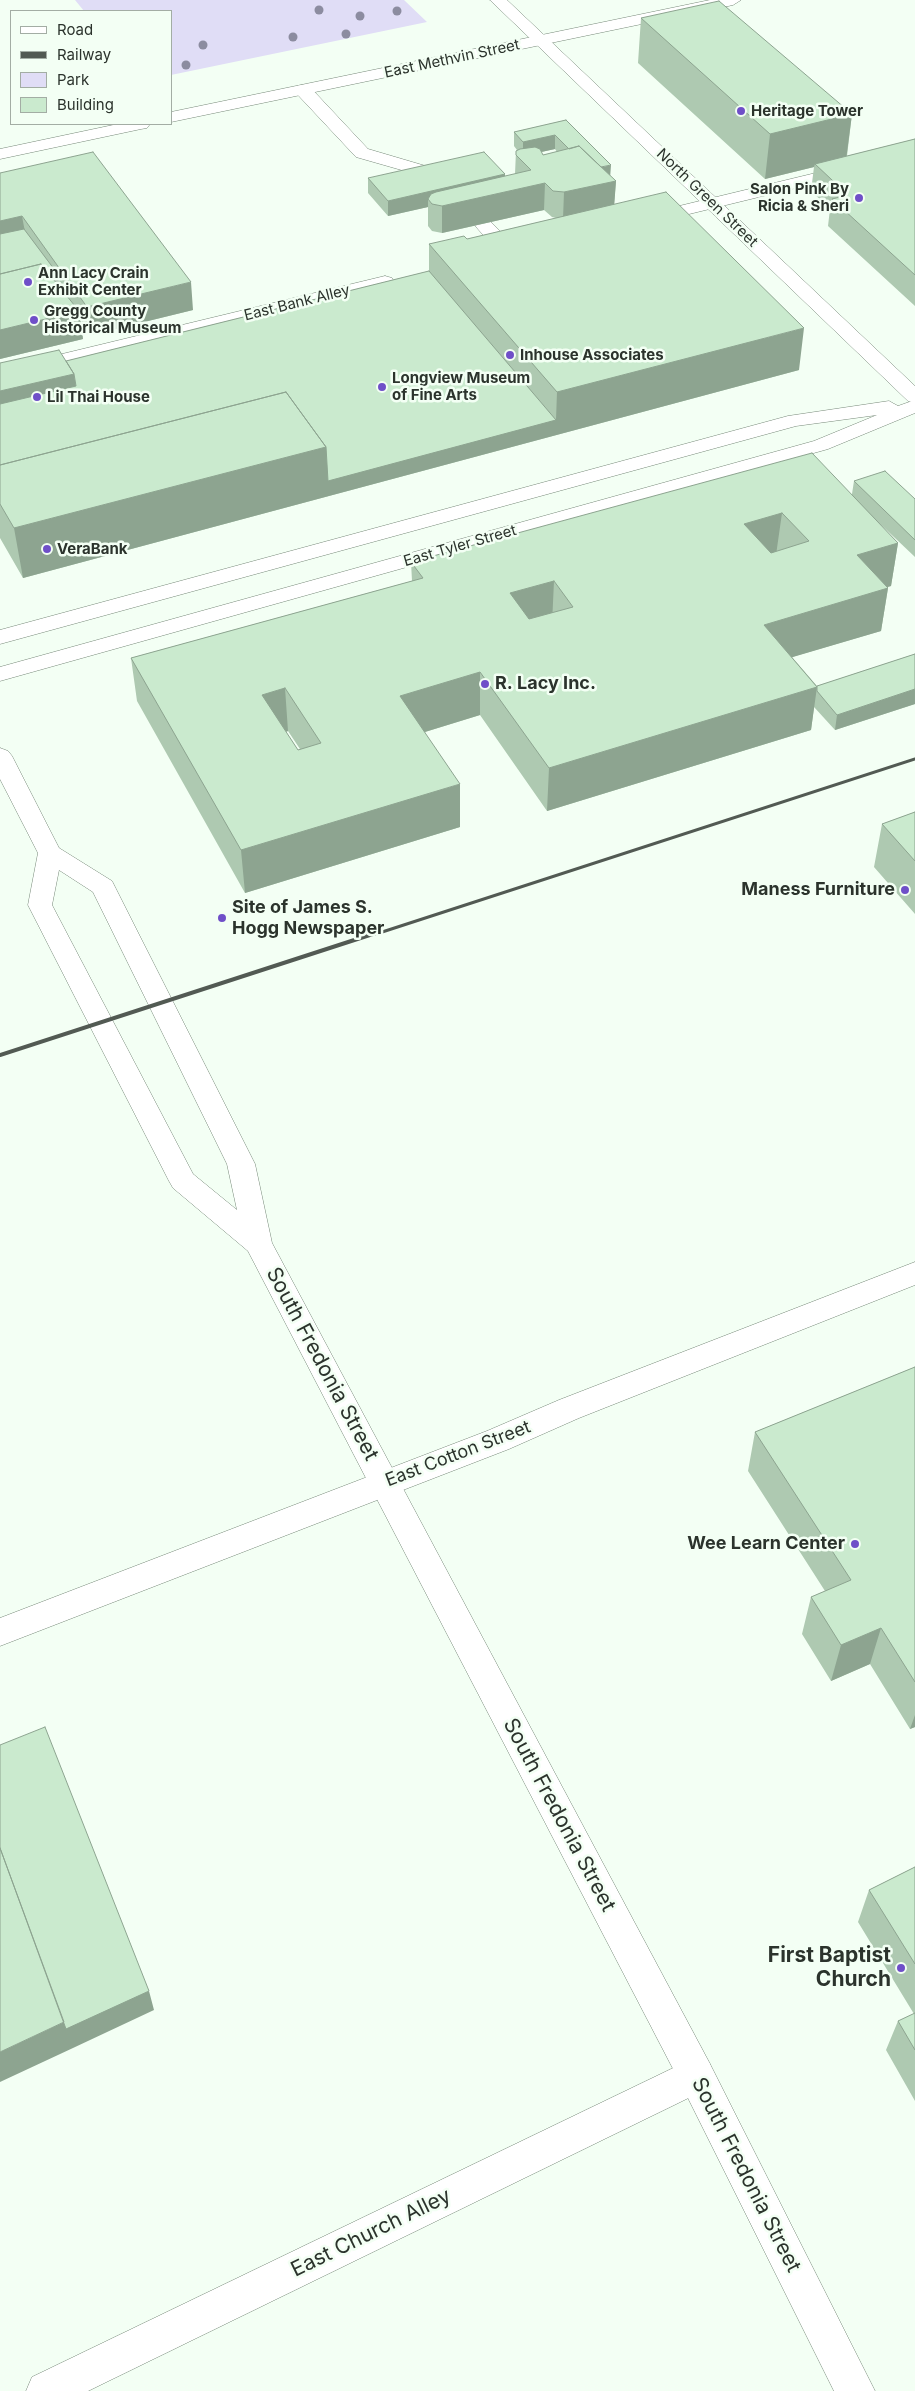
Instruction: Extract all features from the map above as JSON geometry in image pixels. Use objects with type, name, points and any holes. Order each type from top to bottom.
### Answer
[{"type":"street","name":"North Green Street","points":[[498,0],[915,397]]},
{"type":"street","name":"East Methvin Street","points":[[172,117],[733,0]]},
{"type":"street","points":[[303,90],[362,154],[440,176]]},
{"type":"street","points":[[0,154],[136,125]]},
{"type":"street","points":[[630,223],[915,154]]},
{"type":"street","points":[[483,224],[518,250],[490,257]]},
{"type":"street","name":"East Bank Alley","points":[[0,375],[404,277]]},
{"type":"street","name":"East Tyler Street","points":[[0,637],[795,420],[915,405]]},
{"type":"street","name":"East Tyler Street","points":[[0,674],[821,445],[915,405]]},
{"type":"street","points":[[0,756],[50,853]]},
{"type":"street","name":"South Fredonia Street","points":[[258,1243],[183,1181],[40,905],[50,853],[103,887],[241,1164],[258,1243],[696,2075],[855,2391]]},
{"type":"street","name":"East Cotton Street","points":[[0,1632],[498,1440],[569,1409],[915,1272]]},
{"type":"street","name":"East Church Alley","points":[[46,2391],[696,2075]]},
{"type":"green space","points":[[75,0],[404,0],[427,22],[172,75],[172,10],[83,10]]},
{"type":"building","points":[[719,1],[852,114],[770,134],[641,18]]},
{"type":"building","points":[[566,120],[611,165],[601,167],[579,146],[569,149],[555,135],[523,142],[514,132]]},
{"type":"building","points":[[915,139],[915,275],[832,199],[848,195],[815,164]]},
{"type":"building","points":[[579,146],[616,181],[564,192],[553,191],[545,183],[442,206],[432,204],[428,199],[431,194],[436,192],[531,170],[516,155],[516,151],[520,149],[535,147],[540,149],[543,155]]},
{"type":"building","points":[[93,152],[191,282],[87,307],[22,216],[0,221],[0,173]]},
{"type":"building","points":[[484,152],[505,174],[388,201],[368,178]]},
{"type":"building","points":[[666,192],[804,328],[557,392],[429,244],[464,236],[467,239]]},
{"type":"building","points":[[24,229],[57,273],[50,275],[41,264],[0,274],[0,234]]},
{"type":"building","points":[[41,264],[79,311],[0,330],[0,274]]},
{"type":"building","name":"Longview Museum of Fine Arts","points":[[429,271],[556,420],[328,481],[326,447],[286,392],[0,465],[0,404],[76,386],[74,374],[66,361]]},
{"type":"building","points":[[59,350],[74,374],[0,391],[0,363]]},
{"type":"building","points":[[286,392],[326,447],[14,528],[0,504],[0,465]]},
{"type":"building","name":"R. Lacy Inc.","points":[[812,453],[898,543],[857,555],[888,588],[764,625],[817,687],[549,768],[480,672],[400,696],[460,784],[241,850],[131,658],[423,578],[411,562]],"holes":[[[782,513],[809,541],[771,553],[744,524]],[[554,581],[573,607],[529,619],[510,593]],[[285,688],[321,743],[298,750],[262,695]]]},
{"type":"building","points":[[885,471],[915,499],[915,540],[854,481]]},
{"type":"building","points":[[915,654],[915,689],[837,715],[817,691],[817,686]]},
{"type":"building","points":[[915,812],[915,861],[882,824]]},
{"type":"building","name":"Wee Learn Center","points":[[915,1367],[915,1682],[881,1628],[841,1645],[811,1597],[851,1580],[755,1432]]},
{"type":"building","points":[[45,1727],[149,1991],[66,2029],[0,1848],[0,1745]]},
{"type":"building","points":[[0,1848],[64,2022],[0,2052]]},
{"type":"building","points":[[915,1867],[915,1964],[869,1890]]},
{"type":"building","points":[[915,2013],[915,2050],[898,2021]]},
{"type":"railway","points":[[376,934],[915,759]]},
{"type":"railway","points":[[0,1055],[379,932]]},
{"type":"place","name":"Heritage Tower","points":[[741,111]]},
{"type":"place","name":"Salon Pink By Ricia & Sheri","points":[[859,198]]},
{"type":"place","name":"Ann Lacy Crain Exhibit Center","points":[[28,282]]},
{"type":"place","name":"Gregg County Historical Museum","points":[[34,320]]},
{"type":"place","name":"Inhouse Associates","points":[[510,355]]},
{"type":"place","name":"Longview Museum of Fine Arts","points":[[382,387]]},
{"type":"place","name":"Lil Thai House","points":[[37,397]]},
{"type":"place","name":"VeraBank","points":[[47,549]]},
{"type":"place","name":"R. Lacy Inc.","points":[[485,684]]},
{"type":"place","name":"Maness Furniture","points":[[905,890]]},
{"type":"place","name":"Site of James S. Hogg Newspaper","points":[[222,918]]},
{"type":"place","name":"Wee Learn Center","points":[[855,1544]]},
{"type":"place","name":"First Baptist Church","points":[[901,1968]]}]
